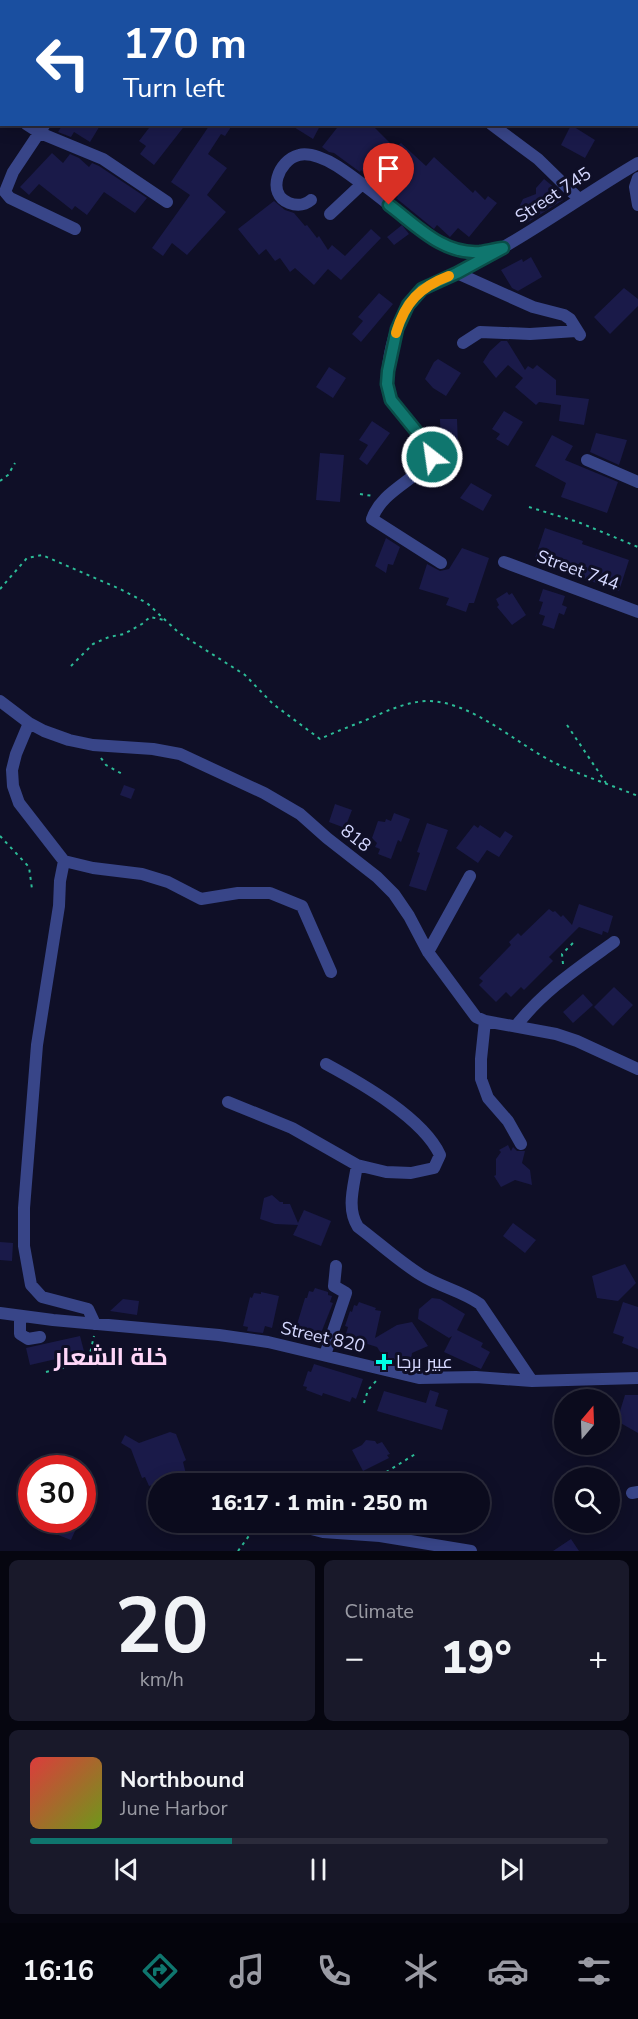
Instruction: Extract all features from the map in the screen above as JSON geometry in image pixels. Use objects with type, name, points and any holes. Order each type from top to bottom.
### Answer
[{"type":"street","points":[[494,126],[538,159],[579,199]]},
{"type":"street","points":[[75,229],[10,198],[5,192],[13,172],[42,128],[103,159],[167,202]]},
{"type":"street","points":[[311,200],[307,203],[294,204],[281,199],[278,194],[276,183],[282,168],[297,155],[304,154],[332,163],[447,247],[459,251],[478,252],[503,248]]},
{"type":"street","name":"Street 745","points":[[441,563],[372,519],[384,498],[432,457],[430,448],[391,400],[388,392],[388,371],[397,329],[408,305],[429,285],[503,248],[638,163]]},
{"type":"street","points":[[638,178],[635,187],[638,205]]},
{"type":"street","points":[[330,214],[362,184]]},
{"type":"street","points":[[457,273],[533,307],[564,315],[570,319],[578,333],[480,332],[463,343]]},
{"type":"street","points":[[588,460],[638,482]]},
{"type":"street","name":"Street 744","points":[[504,562],[638,612]]},
{"type":"street","name":"818","points":[[0,701],[29,723],[53,734],[93,745],[153,749],[180,754],[264,793],[300,814],[377,877],[394,894],[409,916],[428,952],[476,1017],[485,1022]]},
{"type":"street","points":[[29,723],[16,754],[12,770],[13,786],[19,803],[64,861],[93,868],[142,874],[168,882],[201,899],[238,892],[270,893],[287,899],[302,906],[331,972]]},
{"type":"street","points":[[64,861],[37,1045],[24,1208],[24,1246],[31,1285],[42,1297],[88,1309],[96,1324]]},
{"type":"street","points":[[428,952],[470,876]]},
{"type":"street","points":[[516,1026],[530,1007],[549,989],[614,942]]},
{"type":"street","points":[[521,1143],[508,1121],[488,1098],[481,1079],[485,1022],[556,1034],[577,1041],[638,1069]]},
{"type":"street","points":[[228,1101],[292,1128],[357,1165],[386,1172],[411,1173],[434,1168],[440,1155],[426,1134],[405,1115],[358,1081],[326,1064]]},
{"type":"street","points":[[357,1165],[351,1201],[352,1218],[358,1227],[420,1274],[444,1287],[470,1296],[480,1304],[532,1381]]},
{"type":"street","points":[[325,1355],[346,1293],[334,1286],[336,1266]]},
{"type":"street","name":"Street 820","points":[[0,1313],[20,1317],[219,1335],[268,1342],[419,1378],[476,1377],[532,1381],[638,1378]]},
{"type":"street","points":[[20,1317],[20,1334],[28,1339],[40,1337]]},
{"type":"street","points":[[337,1533],[380,1536],[471,1551]]},
{"type":"path","points":[[0,481],[8,475],[15,463]]},
{"type":"path","points":[[529,507],[578,522],[638,547]]},
{"type":"path","points":[[0,589],[27,558],[42,555],[147,603],[179,633],[245,675],[273,704],[320,739],[405,703],[429,701],[446,704],[491,724],[558,764],[638,796]]},
{"type":"path","points":[[71,666],[93,644],[124,634],[150,617],[166,621]]},
{"type":"path","points":[[567,725],[606,783]]},
{"type":"path","points":[[93,745],[106,765],[124,775]]},
{"type":"path","points":[[0,836],[29,867],[32,889]]},
{"type":"path","points":[[568,975],[562,961],[562,954],[575,941]]},
{"type":"path","points":[[46,1372],[83,1364],[89,1358],[96,1324]]},
{"type":"path","points":[[364,1403],[368,1390],[375,1381]]},
{"type":"path","points":[[385,1473],[417,1453]]},
{"type":"path","points":[[238,1551],[251,1533]]},
{"type":"building","points":[[62,126],[100,126],[90,142],[74,132],[71,137],[58,132]]},
{"type":"building","points":[[150,126],[184,126],[154,165],[140,154],[146,146],[139,141]]},
{"type":"building","points":[[209,126],[232,126],[225,136],[221,134],[208,154],[227,168],[207,195],[226,212],[187,255],[172,243],[163,256],[152,248],[190,195],[171,182]]},
{"type":"building","points":[[292,126],[320,126],[313,139]]},
{"type":"building","points":[[338,126],[373,126],[395,148],[401,143],[426,166],[434,157],[473,193],[475,190],[485,200],[488,196],[497,203],[469,237],[458,228],[450,237],[437,225],[434,229],[396,198],[398,197],[381,181],[377,185],[361,170],[360,172],[322,147]]},
{"type":"building","points":[[570,126],[595,140],[585,158],[561,145]]},
{"type":"building","points":[[52,153],[63,163],[70,154],[89,167],[92,163],[99,166],[147,198],[135,213],[104,192],[87,215],[75,206],[72,210],[39,184],[29,195],[20,187]]},
{"type":"building","points":[[544,179],[561,193],[563,200],[525,224],[520,217],[520,205],[523,199],[536,194],[536,188]]},
{"type":"building","points":[[274,201],[285,210],[294,213],[317,238],[319,236],[328,250],[332,245],[345,256],[371,229],[381,238],[341,280],[328,269],[314,285],[295,268],[290,272],[280,258],[275,261],[266,249],[259,255],[238,229]]},
{"type":"building","points":[[402,225],[409,234],[394,245],[387,237]]},
{"type":"building","points":[[531,257],[542,277],[518,291],[512,288],[501,270]]},
{"type":"building","points":[[624,288],[638,299],[638,306],[610,334],[594,317]]},
{"type":"building","points":[[379,293],[393,304],[361,342],[352,334],[363,321],[358,317]]},
{"type":"building","points":[[501,341],[507,341],[525,370],[528,366],[533,369],[537,365],[556,380],[556,395],[589,399],[584,425],[559,421],[561,405],[539,402],[536,405],[515,387],[523,378],[508,365],[496,378],[483,362],[490,351]]},
{"type":"building","points":[[438,359],[461,373],[446,396],[433,388],[425,379]]},
{"type":"building","points":[[329,367],[346,378],[333,398],[316,387]]},
{"type":"building","points":[[504,411],[523,422],[508,446],[496,439],[500,434],[492,429]]},
{"type":"building","points":[[440,419],[457,419],[458,445],[441,445]]},
{"type":"building","points":[[372,421],[390,433],[367,465],[359,459],[368,445],[359,440]]},
{"type":"building","points":[[596,433],[627,440],[619,465],[590,452]]},
{"type":"building","points":[[552,435],[573,446],[565,460],[618,482],[607,513],[561,497],[566,483],[535,466]]},
{"type":"building","points":[[320,453],[344,455],[340,502],[316,500]]},
{"type":"building","points":[[471,483],[492,495],[483,511],[460,498]]},
{"type":"building","points":[[545,528],[629,560],[619,591],[534,561]]},
{"type":"building","points":[[386,538],[400,547],[393,565],[388,564],[386,573],[375,566]]},
{"type":"building","points":[[462,548],[489,558],[474,603],[469,603],[466,612],[446,605],[449,598],[419,589],[427,564],[440,571],[449,569]]},
{"type":"building","points":[[543,589],[565,596],[562,605],[567,607],[564,615],[559,613],[554,629],[542,625],[545,616],[539,614],[543,602],[539,601]]},
{"type":"building","points":[[507,592],[509,595],[512,593],[526,615],[512,625],[497,607],[499,605],[496,599]]},
{"type":"building","points":[[124,785],[135,789],[131,799],[120,795]]},
{"type":"building","points":[[335,804],[352,810],[345,828],[329,822]]},
{"type":"building","points":[[394,813],[410,819],[401,842],[398,840],[391,859],[378,854],[380,849],[375,847],[377,843],[372,838],[378,821],[385,822],[386,819],[391,821]]},
{"type":"building","points":[[427,823],[448,830],[426,891],[409,886]]},
{"type":"building","points":[[474,825],[478,828],[480,825],[500,838],[505,831],[513,836],[499,857],[487,850],[478,863],[456,848]]},
{"type":"building","points":[[579,904],[613,916],[608,933],[603,931],[602,935],[579,927],[549,957],[553,961],[524,990],[521,987],[511,997],[506,992],[496,1002],[479,985],[483,981],[479,978],[511,945],[509,942],[518,933],[521,936],[549,909],[561,917],[563,915],[572,925]]},
{"type":"building","points":[[614,987],[633,1005],[613,1026],[594,1007]]},
{"type":"building","points":[[583,994],[593,1005],[573,1023],[563,1012]]},
{"type":"building","points":[[508,1145],[511,1151],[513,1147],[517,1151],[525,1151],[522,1163],[530,1170],[532,1185],[515,1180],[501,1187],[494,1176],[496,1175],[496,1159],[501,1152],[499,1150]]},
{"type":"building","points":[[272,1195],[283,1204],[290,1204],[298,1223],[304,1210],[331,1221],[321,1246],[293,1235],[298,1225],[275,1224],[260,1219],[264,1198]]},
{"type":"building","points":[[513,1223],[536,1240],[525,1253],[503,1236]]},
{"type":"building","points":[[0,1242],[13,1243],[12,1261],[0,1260]]},
{"type":"building","points":[[625,1264],[636,1283],[618,1301],[597,1298],[592,1276]]},
{"type":"building","points":[[315,1288],[328,1292],[328,1295],[332,1296],[330,1302],[333,1303],[319,1338],[295,1331],[305,1298],[309,1291],[313,1292]]},
{"type":"building","points":[[261,1292],[279,1296],[272,1328],[265,1326],[263,1333],[247,1331],[248,1327],[243,1326],[250,1297],[252,1298],[254,1293],[261,1294]]},
{"type":"building","points":[[432,1298],[440,1299],[465,1314],[457,1330],[483,1343],[481,1347],[490,1352],[481,1369],[444,1352],[452,1336],[449,1338],[418,1319],[419,1309]]},
{"type":"building","points":[[123,1299],[139,1301],[137,1315],[110,1311]]},
{"type":"building","points":[[359,1302],[381,1311],[375,1338],[397,1325],[412,1322],[428,1346],[412,1353],[411,1360],[403,1364],[392,1358],[386,1361],[377,1347],[345,1337],[348,1327],[345,1326],[350,1311],[352,1312],[354,1305],[357,1306]]},
{"type":"building","points":[[623,1302],[638,1307],[638,1349],[622,1343],[624,1337],[613,1333]]},
{"type":"building","points":[[80,1336],[85,1355],[70,1359],[69,1356],[30,1365],[26,1348]]},
{"type":"building","points":[[314,1364],[363,1379],[356,1399],[352,1397],[350,1402],[306,1390],[307,1387],[303,1386],[308,1371],[311,1372]]},
{"type":"building","points":[[430,1390],[439,1393],[435,1406],[448,1410],[442,1430],[377,1411],[384,1391],[426,1403]]},
{"type":"building","points":[[625,1395],[638,1395],[638,1433],[620,1423],[620,1411]]},
{"type":"building","points":[[170,1432],[176,1434],[186,1460],[183,1462],[186,1473],[148,1473],[148,1484],[145,1477],[142,1478],[131,1449],[121,1443],[125,1435],[139,1443]]},
{"type":"building","points":[[366,1440],[375,1441],[377,1444],[382,1442],[390,1454],[387,1455],[389,1458],[363,1471],[352,1450]]},
{"type":"building","points":[[53,1533],[74,1533],[71,1540]]},
{"type":"building","points":[[571,1539],[579,1551],[553,1551]]},
{"type":"slow traffic","points":[[396,333],[408,305],[415,296],[422,289],[449,276]]},
{"type":"place","name":"عبير برجا","points":[[384,1362]]},
{"type":"district","name":"خلة الشعار","points":[[111,1357]]},
{"type":"route","points":[[389,205],[434,240],[447,247],[459,251],[478,252],[503,248],[422,289],[408,305],[397,329],[388,371],[388,392],[391,400],[430,448],[432,457]]}]
